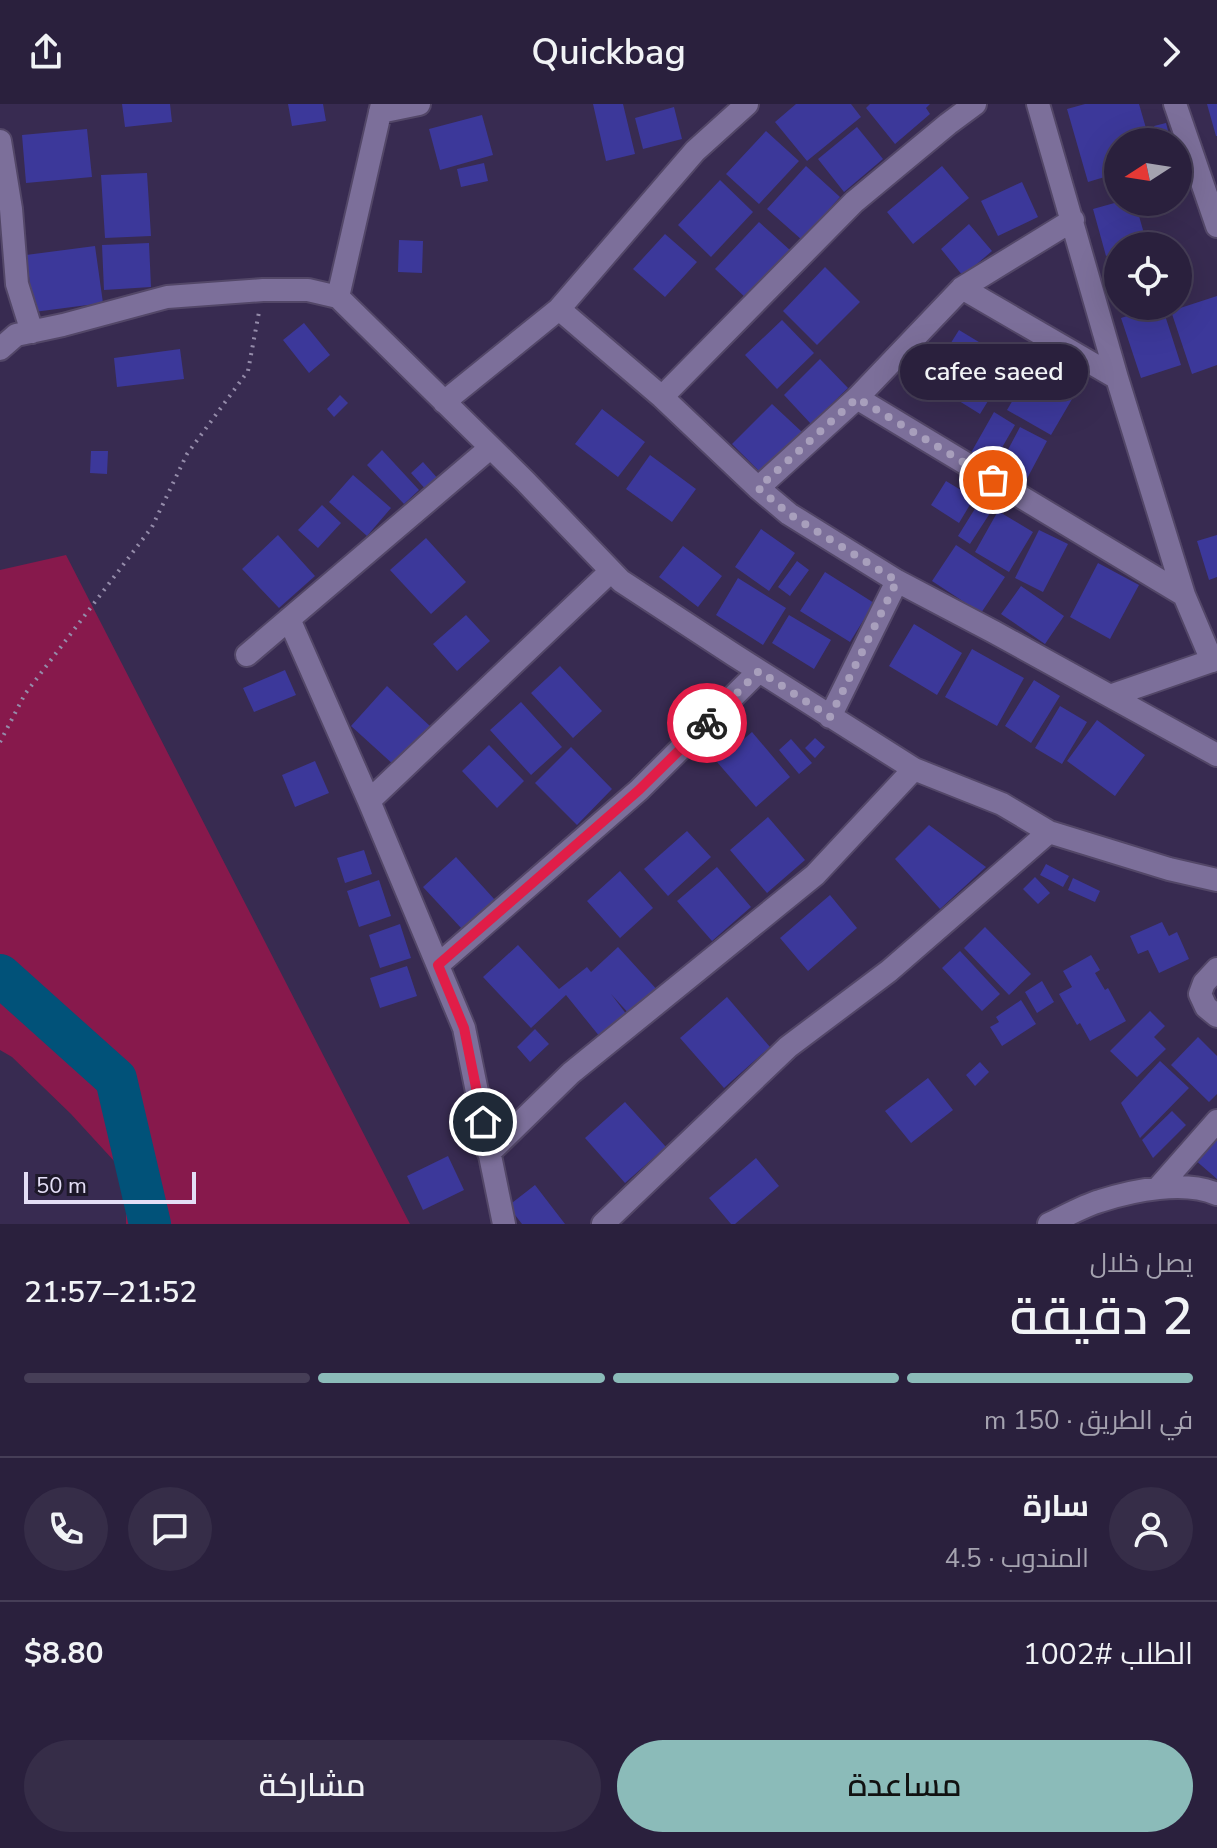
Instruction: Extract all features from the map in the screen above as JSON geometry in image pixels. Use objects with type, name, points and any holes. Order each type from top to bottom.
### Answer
[{"type":"street","points":[[338,297],[381,108],[419,104]]},
{"type":"street","points":[[444,402],[559,309],[695,151],[747,104]]},
{"type":"street","points":[[662,397],[854,202],[975,104]]},
{"type":"street","points":[[1038,104],[1184,595],[1214,660],[1110,696]]},
{"type":"street","points":[[1175,104],[1217,226]]},
{"type":"street","points":[[0,141],[8,285],[32,332]]},
{"type":"street","points":[[758,488],[857,398],[962,288],[1073,220]]},
{"type":"street","points":[[962,288],[1117,378]]},
{"type":"street","points":[[0,349],[16,335],[167,297],[263,290],[308,290],[338,297],[621,581],[914,769],[1002,804],[1049,832],[1169,869],[1217,880]]},
{"type":"street","points":[[559,309],[662,397],[789,514],[897,581],[1217,755]]},
{"type":"street","points":[[857,398],[1184,595]]},
{"type":"street","points":[[247,655],[490,448]]},
{"type":"street","points":[[369,801],[611,571]]},
{"type":"street","points":[[830,717],[897,581]]},
{"type":"street","points":[[289,619],[464,1028],[504,1224]]},
{"type":"street","points":[[438,965],[639,790],[759,671]]},
{"type":"street","points":[[489,1153],[571,1073],[815,875],[914,769]]},
{"type":"street","points":[[603,1224],[788,1047],[889,971],[1049,832]]},
{"type":"street","points":[[1217,969],[1204,983],[1200,994],[1206,1007],[1217,1016]]},
{"type":"street","points":[[1158,1188],[1217,1121]]},
{"type":"street","points":[[1049,1224],[1099,1201],[1158,1188],[1203,1188],[1217,1194]]},
{"type":"path","points":[[0,742],[25,694],[152,527],[187,454],[248,371],[263,290]]},
{"type":"shaded area","points":[[66,555],[410,1224],[126,1224],[126,1174],[71,1114],[12,1057],[0,1050],[0,570]]},
{"type":"building","points":[[122,104],[170,104],[172,122],[125,127]]},
{"type":"building","points":[[288,104],[323,104],[326,121],[292,126]]},
{"type":"building","points":[[593,104],[623,104],[635,154],[606,161]]},
{"type":"building","points":[[796,104],[851,104],[861,117],[807,161],[775,122]]},
{"type":"building","points":[[870,104],[930,104],[926,108],[930,114],[895,144],[866,108]]},
{"type":"building","points":[[1085,104],[1139,104],[1146,128],[1104,128],[1104,177],[1088,182],[1067,109]]},
{"type":"building","points":[[1207,104],[1217,104],[1217,136],[1216,136]]},
{"type":"building","points":[[674,107],[682,139],[643,149],[635,118]]},
{"type":"building","points":[[482,115],[493,155],[440,170],[429,129]]},
{"type":"building","points":[[1166,123],[1167,128],[1154,128]]},
{"type":"building","points":[[857,127],[883,159],[844,192],[818,159]]},
{"type":"building","points":[[87,129],[92,177],[26,183],[22,135]]},
{"type":"building","points":[[766,131],[799,161],[759,204],[726,174]]},
{"type":"building","points":[[484,163],[488,181],[461,187],[457,169]]},
{"type":"building","points":[[806,166],[840,197],[802,240],[767,209]]},
{"type":"building","points":[[942,166],[969,198],[913,244],[887,212]]},
{"type":"building","points":[[147,173],[151,236],[105,238],[101,175]]},
{"type":"building","points":[[720,180],[753,212],[711,257],[678,225]]},
{"type":"building","points":[[1022,182],[1038,217],[998,236],[981,201]]},
{"type":"building","points":[[1104,206],[1104,216],[1139,216],[1144,232],[1104,232],[1104,249],[1093,209]]},
{"type":"building","points":[[759,222],[791,251],[747,299],[715,269]]},
{"type":"building","points":[[969,224],[992,251],[963,276],[941,249]]},
{"type":"building","points":[[665,234],[697,262],[665,297],[633,269]]},
{"type":"building","points":[[399,240],[423,241],[422,273],[398,272]]},
{"type":"building","points":[[149,243],[151,287],[104,290],[102,245]]},
{"type":"building","points":[[95,246],[103,303],[34,312],[26,255]]},
{"type":"building","points":[[825,267],[860,302],[817,345],[783,311]]},
{"type":"building","points":[[1217,296],[1217,365],[1192,374],[1174,320],[1192,320],[1192,304]]},
{"type":"building","points":[[782,320],[814,353],[777,389],[745,355]]},
{"type":"building","points":[[1122,320],[1167,320],[1181,365],[1141,378]]},
{"type":"building","points":[[304,323],[330,355],[309,373],[283,340]]},
{"type":"building","points":[[959,330],[1012,362],[980,414],[927,381]]},
{"type":"building","points":[[180,349],[184,379],[117,387],[114,358]]},
{"type":"building","points":[[820,359],[848,388],[811,424],[784,395]]},
{"type":"building","points":[[1031,369],[1075,394],[1051,435],[1007,410]]},
{"type":"building","points":[[340,395],[348,403],[334,417],[327,409]]},
{"type":"building","points":[[772,404],[802,432],[761,473],[732,444]]},
{"type":"building","points":[[602,409],[645,442],[618,477],[575,444]]},
{"type":"building","points":[[994,412],[1015,425],[989,470],[968,458]]},
{"type":"building","points":[[1020,427],[1047,441],[1021,490],[994,476]]},
{"type":"building","points":[[382,450],[419,490],[404,504],[367,465]]},
{"type":"building","points":[[91,451],[108,451],[107,474],[90,473]]},
{"type":"building","points":[[650,455],[696,489],[672,522],[626,489]]},
{"type":"building","points":[[423,462],[440,481],[428,492],[411,473]]},
{"type":"building","points":[[353,475],[391,508],[367,536],[329,502]]},
{"type":"building","points":[[946,481],[974,498],[959,523],[931,505]]},
{"type":"building","points":[[981,499],[994,507],[970,544],[958,536]]},
{"type":"building","points":[[322,505],[341,523],[318,548],[298,530]]},
{"type":"building","points":[[998,511],[1033,532],[1009,572],[975,552]]},
{"type":"building","points":[[761,529],[795,553],[769,591],[735,567]]},
{"type":"building","points":[[1039,530],[1068,544],[1043,592],[1015,578]]},
{"type":"building","points":[[278,535],[315,576],[279,608],[242,569]]},
{"type":"building","points":[[1217,535],[1217,577],[1209,580],[1197,541]]},
{"type":"building","points":[[426,538],[466,582],[431,614],[390,570]]},
{"type":"building","points":[[956,545],[1005,577],[981,613],[932,581]]},
{"type":"building","points":[[683,546],[722,576],[698,607],[659,577]]},
{"type":"building","points":[[797,561],[809,570],[790,596],[778,587]]},
{"type":"building","points":[[1098,563],[1139,585],[1110,639],[1070,617]]},
{"type":"building","points":[[825,572],[874,603],[850,642],[800,611]]},
{"type":"building","points":[[738,578],[786,608],[763,645],[716,615]]},
{"type":"building","points":[[1021,586],[1064,616],[1045,644],[1001,614]]},
{"type":"building","points":[[466,615],[490,641],[457,671],[433,644]]},
{"type":"building","points":[[789,615],[831,640],[814,669],[772,643]]},
{"type":"building","points":[[914,624],[962,653],[937,695],[889,666]]},
{"type":"building","points":[[972,649],[1024,678],[997,726],[945,697]]},
{"type":"building","points":[[560,666],[602,711],[573,738],[531,693]]},
{"type":"building","points":[[285,670],[296,695],[254,712],[243,688]]},
{"type":"building","points":[[1034,680],[1060,696],[1031,743],[1005,726]]},
{"type":"building","points":[[387,686],[431,727],[395,766],[351,726]]},
{"type":"building","points":[[521,702],[562,747],[531,775],[490,730]]},
{"type":"building","points":[[1060,706],[1087,722],[1062,764],[1035,748]]},
{"type":"building","points":[[1097,720],[1145,755],[1115,796],[1067,761]]},
{"type":"building","points":[[752,732],[790,777],[756,807],[717,762]]},
{"type":"building","points":[[815,738],[825,747],[815,758],[805,748]]},
{"type":"building","points":[[791,739],[812,763],[799,774],[779,750]]},
{"type":"building","points":[[489,745],[524,781],[497,808],[462,771]]},
{"type":"building","points":[[571,747],[612,789],[577,825],[535,783]]},
{"type":"building","points":[[315,761],[329,793],[295,807],[282,775]]},
{"type":"building","points":[[768,817],[805,860],[767,893],[730,850]]},
{"type":"building","points":[[929,825],[986,867],[940,909],[895,859]]},
{"type":"building","points":[[687,831],[711,857],[668,896],[644,869]]},
{"type":"building","points":[[364,850],[372,874],[345,883],[337,858]]},
{"type":"building","points":[[456,857],[495,900],[462,929],[423,887]]},
{"type":"building","points":[[1046,864],[1069,876],[1063,887],[1040,875]]},
{"type":"building","points":[[717,867],[751,907],[712,941],[677,901]]},
{"type":"building","points":[[620,871],[653,908],[620,938],[587,901]]},
{"type":"building","points":[[1035,877],[1050,893],[1038,904],[1023,889]]},
{"type":"building","points":[[1073,878],[1100,891],[1095,902],[1068,890]]},
{"type":"building","points":[[379,880],[391,916],[359,927],[347,891]]},
{"type":"building","points":[[830,895],[857,928],[808,971],[780,938]]},
{"type":"building","points":[[1162,922],[1169,936],[1177,932],[1189,959],[1159,973],[1148,950],[1138,954],[1130,936]]},
{"type":"building","points":[[400,924],[411,958],[380,968],[369,935]]},
{"type":"building","points":[[985,927],[1031,974],[1009,995],[964,948]]},
{"type":"building","points":[[518,945],[559,989],[587,967],[591,972],[618,947],[660,993],[632,1017],[611,994],[627,1015],[600,1037],[566,995],[531,1028],[483,977]]},
{"type":"building","points":[[960,951],[1000,994],[982,1011],[942,968]]},
{"type":"building","points":[[1091,955],[1100,970],[1095,973],[1105,990],[1108,988],[1126,1021],[1090,1041],[1059,994],[1072,987],[1063,971]]},
{"type":"building","points":[[407,966],[417,996],[380,1008],[370,978]]},
{"type":"building","points":[[1042,981],[1054,1002],[1037,1013],[1025,992]]},
{"type":"building","points":[[727,997],[770,1047],[724,1088],[680,1038]]},
{"type":"building","points":[[1021,1000],[1036,1024],[1002,1046],[990,1027],[999,1022],[996,1017]]},
{"type":"building","points":[[1150,1011],[1165,1026],[1154,1037],[1166,1049],[1137,1077],[1110,1051]]},
{"type":"building","points":[[535,1029],[549,1044],[530,1062],[517,1047]]},
{"type":"building","points":[[1198,1037],[1217,1056],[1217,1094],[1209,1102],[1171,1065]]},
{"type":"building","points":[[1160,1061],[1189,1088],[1140,1138],[1121,1103]]},
{"type":"building","points":[[980,1062],[989,1072],[975,1086],[966,1075]]},
{"type":"building","points":[[928,1078],[953,1110],[911,1143],[885,1111]]},
{"type":"building","points":[[625,1102],[666,1147],[625,1183],[585,1138]]},
{"type":"building","points":[[1172,1111],[1186,1125],[1153,1158],[1142,1140]]},
{"type":"building","points":[[1217,1132],[1217,1179],[1194,1159]]},
{"type":"building","points":[[448,1156],[464,1190],[423,1210],[407,1176]]},
{"type":"building","points":[[756,1158],[779,1186],[735,1224],[731,1224],[709,1198]]},
{"type":"building","points":[[535,1185],[565,1224],[522,1224],[508,1206]]},
{"type":"waterway","points":[[0,975],[116,1079],[150,1224]]},
{"type":"way so far","points":[[707,723],[759,671],[830,717],[897,581],[789,514],[758,488],[857,398],[993,480]]},
{"type":"place","name":"cafee saeed","points":[[993,480]]},
{"type":"route","points":[[483,1122],[464,1028],[438,965],[639,790],[707,723]]}]
